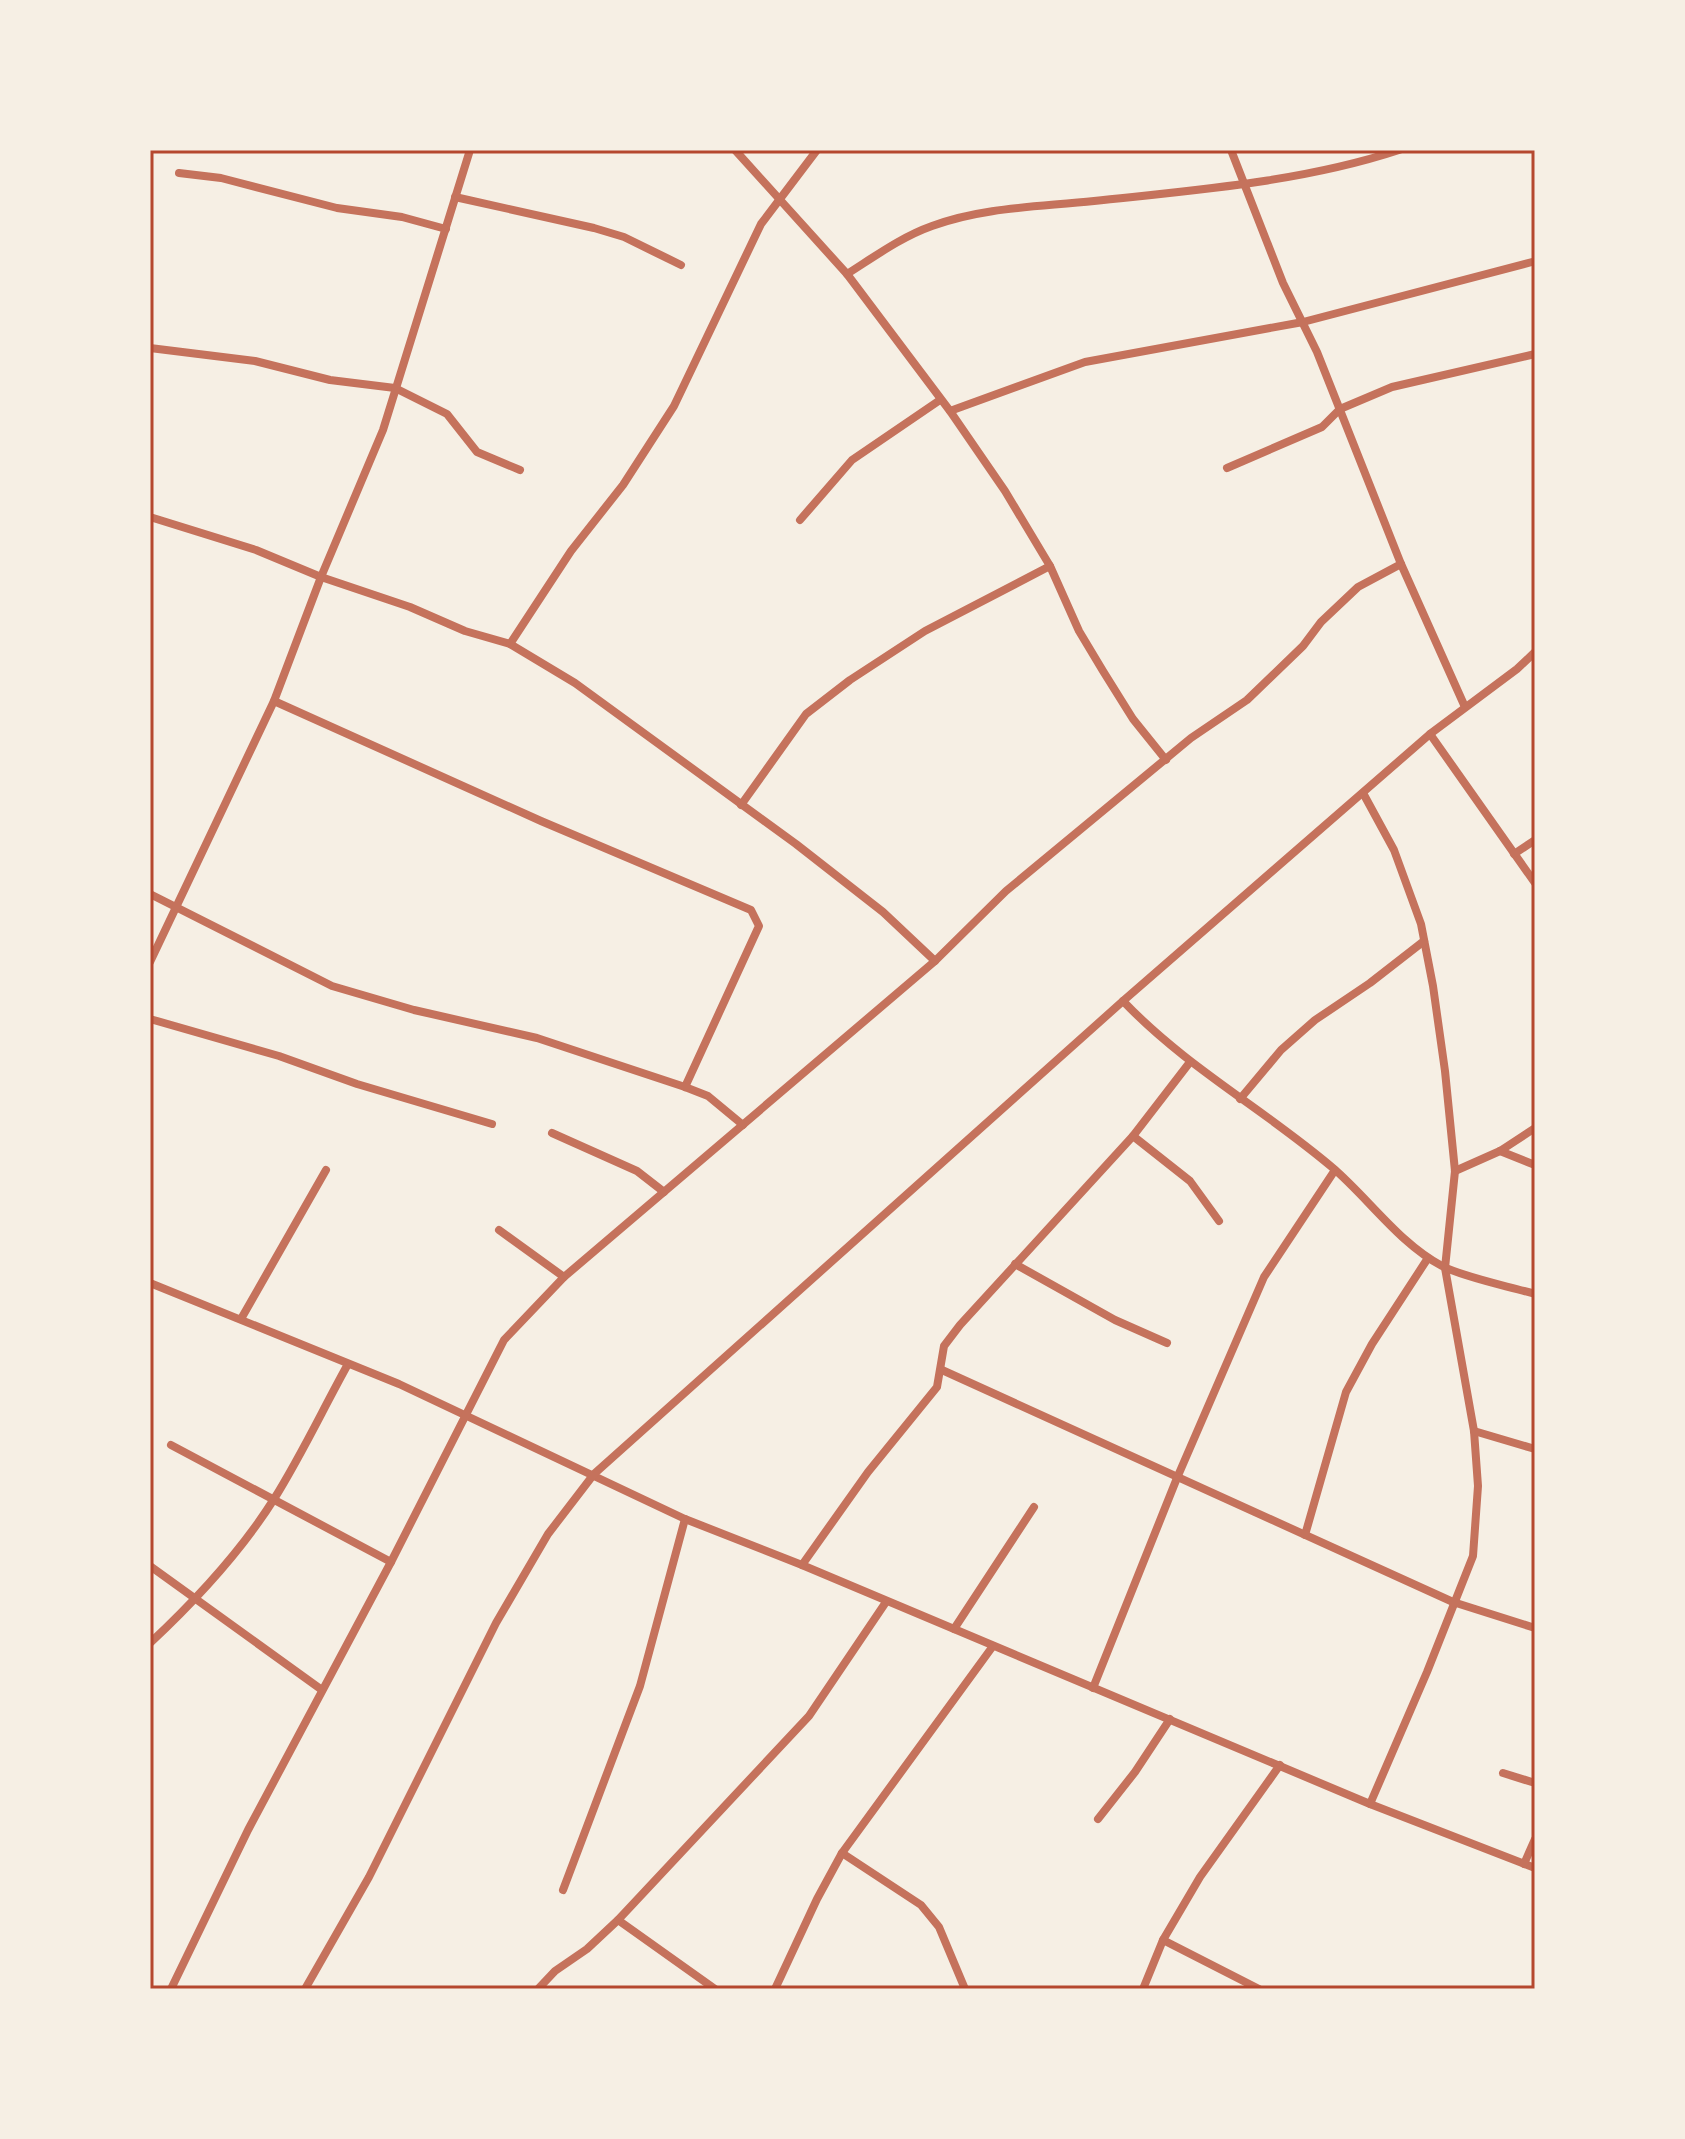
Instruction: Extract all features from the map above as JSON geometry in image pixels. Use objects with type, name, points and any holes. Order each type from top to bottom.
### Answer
[{"type":"street","points":[[150,962],[274,701],[321,577],[383,430],[470,150]]},
{"type":"street","points":[[735,150],[847,274],[950,411],[1005,491],[1050,566],[1079,631],[1103,671],[1133,719],[1166,760]]},
{"type":"street","points":[[510,644],[571,551],[623,485],[674,406],[761,224],[817,150]]},
{"type":"street","points":[[1231,150],[1283,283],[1340,409],[1401,564],[1465,707]]},
{"type":"street","points":[[847,274],[931,226],[985,211],[1245,184],[1376,158],[1399,150]]},
{"type":"street","points":[[179,173],[221,178],[337,208],[402,217],[446,229]]},
{"type":"street","points":[[455,197],[624,237],[681,265]]},
{"type":"street","points":[[950,411],[1085,362],[1303,322],[1532,262]]},
{"type":"street","points":[[150,348],[255,361],[330,380],[395,388],[447,414],[477,452],[520,470]]},
{"type":"street","points":[[1227,468],[1322,427],[1340,409],[1392,387],[1535,354]]},
{"type":"street","points":[[800,520],[852,460],[940,400]]},
{"type":"street","points":[[150,517],[256,550],[321,577],[410,607],[465,631],[510,644],[575,683],[741,805],[883,912],[935,961]]},
{"type":"street","points":[[171,1989],[248,1830],[391,1562],[504,1340],[564,1277],[935,961],[1006,891],[1191,738],[1247,700],[1358,587],[1401,564]]},
{"type":"street","points":[[741,805],[806,714],[925,631],[1050,566]]},
{"type":"street","points":[[305,1989],[369,1877],[516,1587],[548,1534],[594,1474],[1123,1001],[1430,734],[1535,652]]},
{"type":"street","points":[[274,701],[541,821],[751,910],[759,926],[685,1087]]},
{"type":"street","points":[[1430,734],[1535,883]]},
{"type":"street","points":[[1363,793],[1394,850],[1421,924],[1445,1071],[1455,1171],[1445,1268],[1474,1431],[1478,1518],[1473,1556],[1370,1804]]},
{"type":"street","points":[[1514,854],[1535,840]]},
{"type":"street","points":[[150,894],[332,986],[383,1002],[537,1038],[685,1087],[708,1096],[743,1125]]},
{"type":"street","points":[[1240,1099],[1281,1050],[1315,1020],[1424,941]]},
{"type":"street","points":[[1123,1001],[1155,1035],[1335,1170],[1362,1200],[1428,1258],[1445,1268],[1535,1294]]},
{"type":"street","points":[[150,1019],[279,1056],[357,1084],[492,1124]]},
{"type":"street","points":[[802,1565],[868,1472],[937,1387],[944,1346],[960,1325],[1133,1136],[1190,1062]]},
{"type":"street","points":[[1455,1171],[1500,1151],[1535,1128]]},
{"type":"street","points":[[552,1133],[637,1171],[664,1192]]},
{"type":"street","points":[[1133,1136],[1190,1181],[1219,1221]]},
{"type":"street","points":[[1500,1151],[1535,1165]]},
{"type":"street","points":[[241,1319],[326,1170]]},
{"type":"street","points":[[1093,1688],[1177,1478],[1264,1277],[1335,1170]]},
{"type":"street","points":[[499,1230],[564,1277]]},
{"type":"street","points":[[1305,1535],[1346,1392],[1372,1344],[1428,1258]]},
{"type":"street","points":[[1015,1264],[1115,1320],[1167,1343]]},
{"type":"street","points":[[150,1283],[399,1384],[685,1519],[802,1565],[1370,1804],[1535,1868]]},
{"type":"street","points":[[150,1643],[195,1601],[237,1551],[274,1499],[348,1364]]},
{"type":"street","points":[[942,1370],[1453,1602],[1535,1628]]},
{"type":"street","points":[[1474,1431],[1535,1449]]},
{"type":"street","points":[[171,1445],[391,1562]]},
{"type":"street","points":[[954,1629],[1034,1507]]},
{"type":"street","points":[[563,1890],[640,1686],[685,1519]]},
{"type":"street","points":[[150,1566],[322,1690]]},
{"type":"street","points":[[538,1989],[555,1971],[587,1949],[618,1920],[809,1716],[886,1602]]},
{"type":"street","points":[[775,1989],[842,1853],[993,1646]]},
{"type":"street","points":[[1098,1819],[1135,1772],[1170,1719]]},
{"type":"street","points":[[1143,1989],[1163,1940],[1200,1877],[1280,1765]]},
{"type":"street","points":[[1503,1773],[1535,1783]]},
{"type":"street","points":[[1524,1864],[1535,1839]]},
{"type":"street","points":[[842,1853],[921,1905],[939,1927],[965,1989]]},
{"type":"street","points":[[618,1920],[715,1989]]},
{"type":"street","points":[[1163,1940],[1259,1989]]}]
